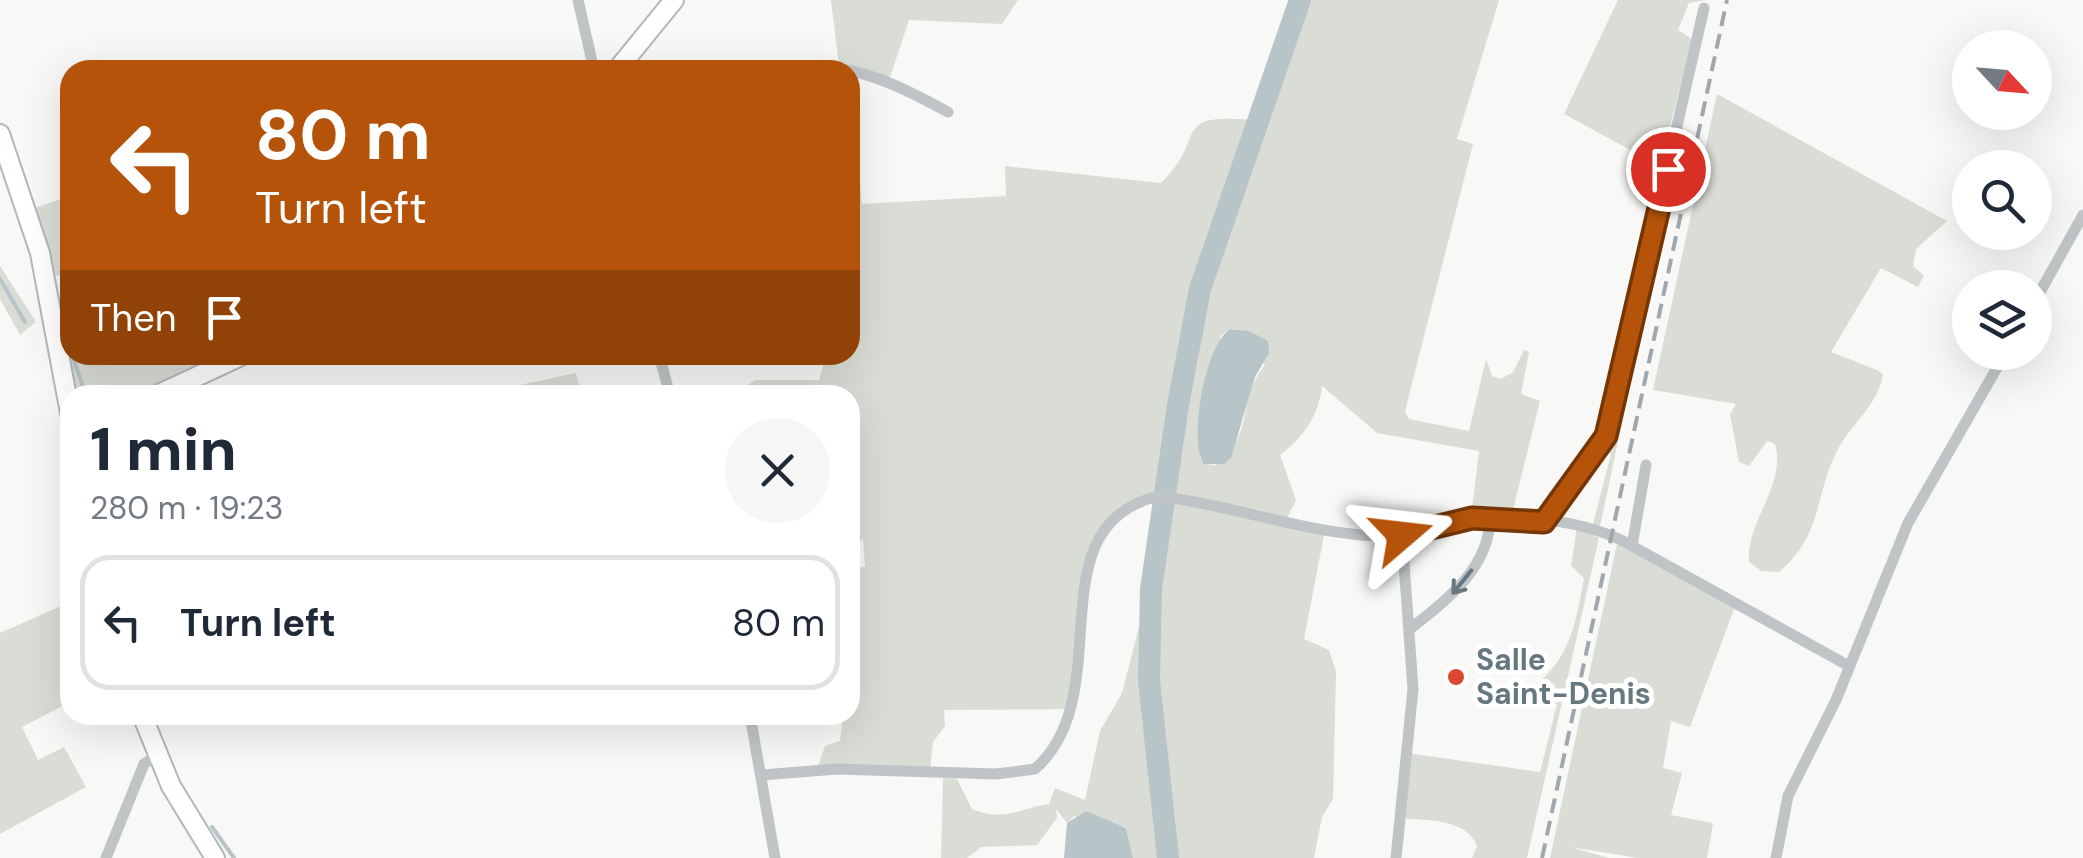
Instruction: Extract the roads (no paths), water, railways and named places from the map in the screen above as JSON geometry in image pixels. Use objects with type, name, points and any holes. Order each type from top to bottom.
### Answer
[{"type":"main road","points":[[625,60],[674,0]]},
{"type":"main road","points":[[0,134],[40,253],[60,360]]},
{"type":"main road","points":[[178,385],[222,365]]},
{"type":"main road","points":[[145,725],[156,756],[215,858]]},
{"type":"street","points":[[578,0],[592,60]]},
{"type":"street","points":[[1544,522],[1606,436],[1704,8]]},
{"type":"street","points":[[860,71],[889,80],[948,112]]},
{"type":"street","points":[[2052,270],[2083,214]]},
{"type":"street","points":[[1776,858],[1788,796],[1849,666],[1908,523],[1996,370]]},
{"type":"street","points":[[1632,546],[1646,465]]},
{"type":"street","points":[[761,774],[837,770],[996,774],[1035,770],[1059,740],[1074,701],[1088,558],[1133,504],[1158,496],[1325,530],[1402,535],[1445,521],[1490,519],[1544,522],[1605,533],[1849,666]]},
{"type":"street","points":[[1410,629],[1468,576],[1484,546],[1490,519]]},
{"type":"street","points":[[1396,858],[1413,690],[1402,535]]},
{"type":"street","points":[[752,725],[775,858]]},
{"type":"street","points":[[106,858],[144,764],[156,756]]},
{"type":"waterway","points":[[1168,858],[1149,680],[1151,589],[1178,405],[1200,289],[1300,0]]},
{"type":"waterway","points":[[0,279],[25,322]]},
{"type":"waterway","points":[[76,365],[82,385]]},
{"type":"waterway","points":[[212,827],[234,858]]},
{"type":"railway","points":[[1542,858],[1727,0]]},
{"type":"place","name":"Salle Saint-Denis","points":[[1456,677]]}]
